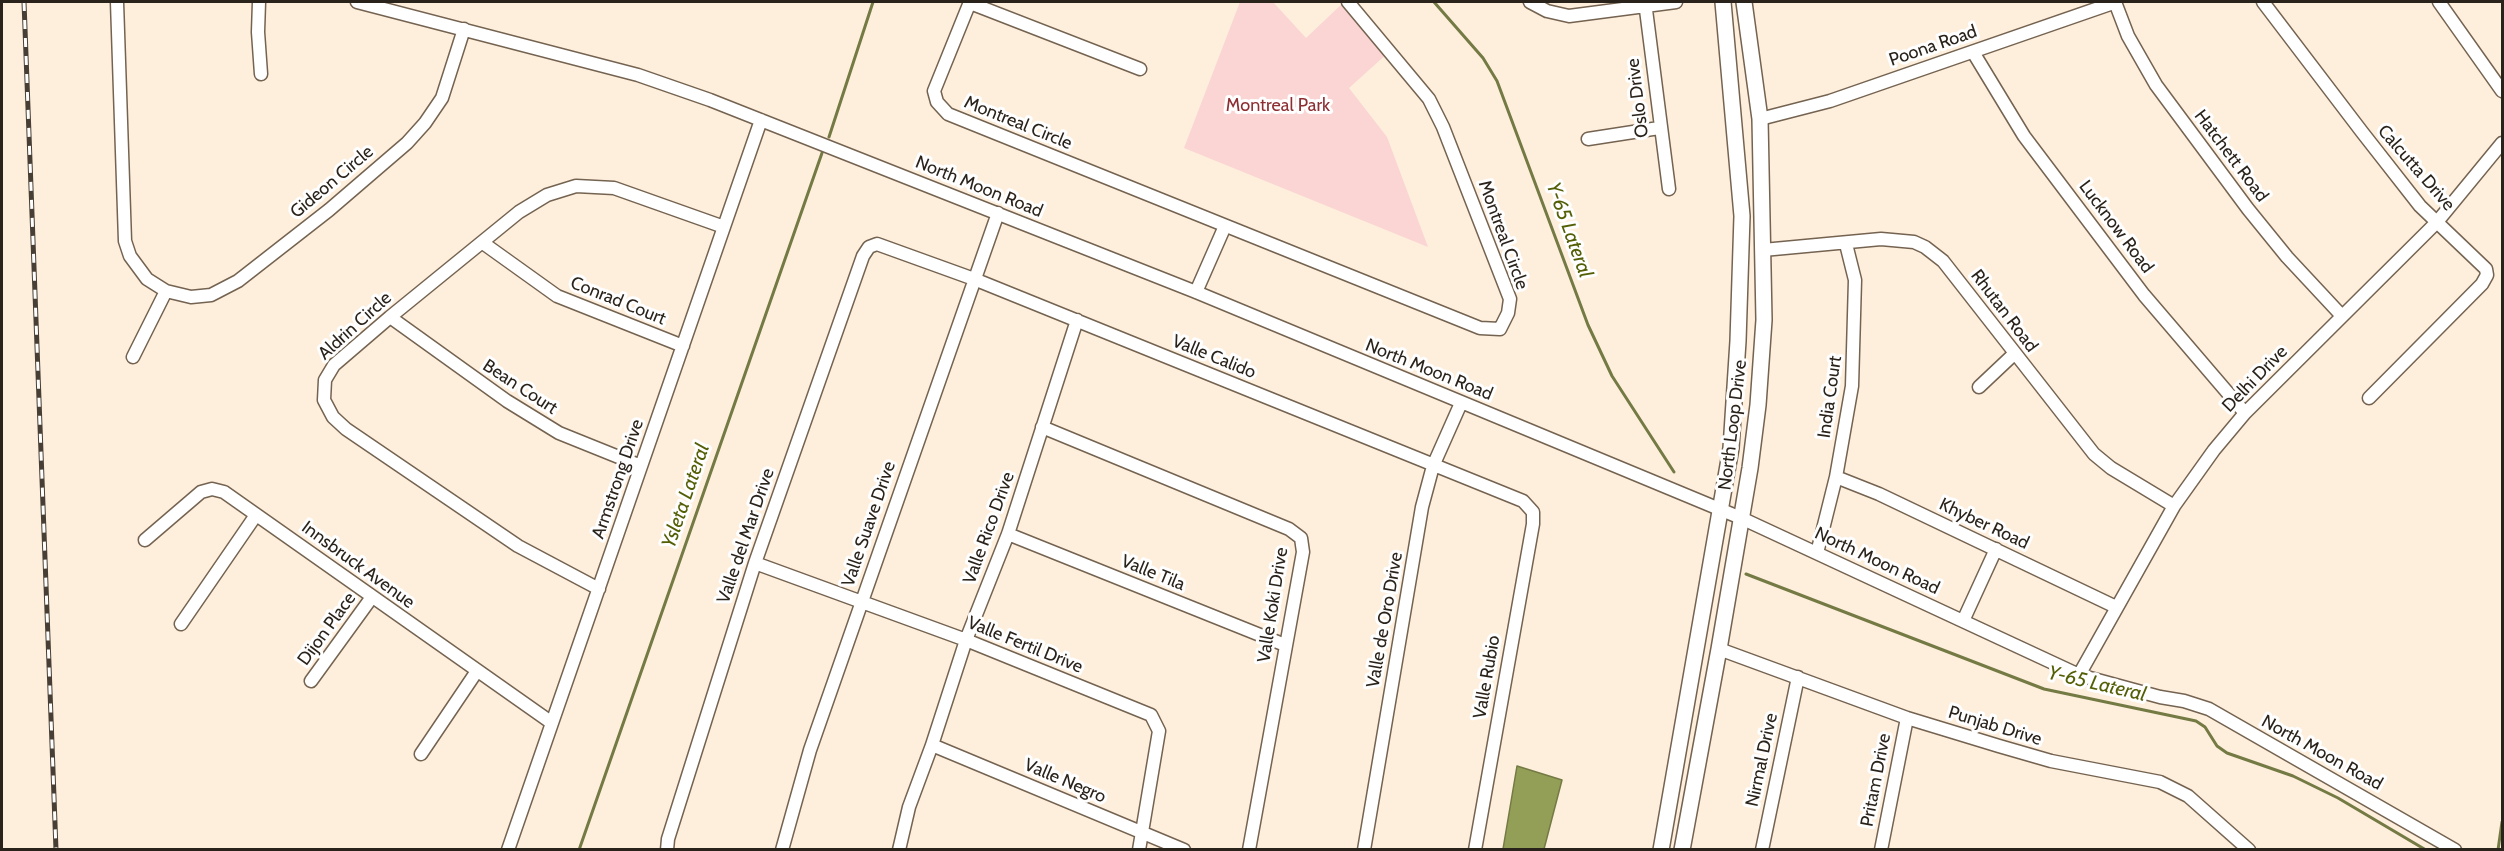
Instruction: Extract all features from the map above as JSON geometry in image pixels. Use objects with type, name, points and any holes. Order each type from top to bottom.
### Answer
[{"type":"main road","name":"North Loop Drive","points":[[1661,849],[1732,436],[1742,216],[1723,2]]},
{"type":"main road","name":"North Loop Drive","points":[[1682,849],[1750,468],[1758,405],[1764,320],[1760,119],[1744,2]]},
{"type":"street","name":"Gideon Circle","points":[[117,2],[125,241],[130,256],[140,273],[166,291],[191,297],[211,295],[226,290],[329,210],[394,155],[425,123],[442,98],[464,29]]},
{"type":"street","points":[[259,2],[261,74]]},
{"type":"street","name":"North Moon Road","points":[[357,2],[638,75],[761,120],[1196,292],[1741,518],[2079,675],[2210,709],[2455,849]]},
{"type":"street","points":[[970,2],[1140,69]]},
{"type":"street","name":"Montreal Circle","points":[[970,2],[934,91],[937,102],[948,114],[1480,328],[1500,329],[1508,313],[1510,299],[1443,127],[1429,99],[1348,2]]},
{"type":"street","points":[[1530,2],[1547,11],[1569,16],[1645,4],[1676,2]]},
{"type":"street","name":"Poona Road","points":[[1760,119],[1830,100],[2115,2]]},
{"type":"street","name":"Hatchett Road","points":[[2115,2],[2136,52],[2163,94],[2247,209],[2287,257],[2342,316]]},
{"type":"street","name":"Calcutta Drive","points":[[2263,2],[2361,132],[2421,206],[2484,266],[2487,275],[2485,280],[2369,398]]},
{"type":"street","points":[[2439,2],[2502,91]]},
{"type":"street","name":"Oslo Drive","points":[[1645,4],[1659,128],[1669,189]]},
{"type":"street","name":"Lucknow Road","points":[[1973,52],[2024,136],[2144,295],[2245,413]]},
{"type":"street","name":"Armstrong Drive","points":[[508,849],[761,120]]},
{"type":"street","points":[[1588,139],[1659,128]]},
{"type":"street","name":"Delhi Drive","points":[[2079,675],[2174,506],[2214,450],[2245,413],[2437,222],[2502,143]]},
{"type":"street","name":"Aldrin Circle","points":[[599,589],[518,546],[409,474],[333,417],[322,394],[328,373],[341,358],[519,212],[537,200],[562,189],[576,186],[614,188],[724,227]]},
{"type":"street","name":"Valle Suave Drive","points":[[782,849],[810,750],[998,213]]},
{"type":"street","points":[[1196,292],[1225,226]]},
{"type":"street","name":"Rhutan Road","points":[[1763,250],[1846,244],[1873,239],[1902,240],[1925,247],[1943,261],[2094,454],[2111,468],[2174,506]]},
{"type":"street","name":"Conrad Court","points":[[483,243],[557,296],[683,346]]},
{"type":"street","name":"Valle Calido","points":[[877,244],[974,279],[1523,501],[1533,512]]},
{"type":"street","name":"Valle del Mar Drive","points":[[667,849],[668,839],[755,563],[863,256],[869,247],[877,244]]},
{"type":"street","name":"India Court","points":[[1817,553],[1836,477],[1852,386],[1855,344],[1855,280],[1846,244]]},
{"type":"street","points":[[134,357],[166,291]]},
{"type":"street","name":"Bean Court","points":[[390,317],[465,372],[551,429],[597,450],[641,466]]},
{"type":"street","name":"Valle Rico Drive","points":[[898,849],[909,807],[966,640],[1008,534],[1077,320]]},
{"type":"street","points":[[1979,387],[2014,354]]},
{"type":"street","name":"Valle de Oro Drive","points":[[1364,849],[1422,507],[1433,466],[1461,403]]},
{"type":"street","name":"Valle Koki Drive","points":[[1042,427],[1289,529],[1301,538],[1303,552],[1249,849]]},
{"type":"street","name":"Khyber Road","points":[[1836,477],[1879,494],[2116,607]]},
{"type":"street","name":"Innsbruck Avenue","points":[[145,540],[195,496],[207,490],[224,492],[552,723]]},
{"type":"street","name":"Valle Rubio","points":[[1475,849],[1533,524],[1533,512]]},
{"type":"street","points":[[181,624],[256,515]]},
{"type":"street","name":"Valle Tila","points":[[1008,534],[1285,645]]},
{"type":"street","points":[[1963,621],[1996,549]]},
{"type":"street","name":"Valle Fertil Drive","points":[[755,563],[966,640],[1151,715],[1159,731],[1139,849]]},
{"type":"street","name":"Dijon Place","points":[[311,681],[372,597]]},
{"type":"street","name":"Punjab Drive","points":[[1719,649],[1907,718],[2052,761],[2160,782],[2188,796],[2245,849]]},
{"type":"street","points":[[421,754],[477,671]]},
{"type":"street","name":"Nirmal Drive","points":[[1762,849],[1798,677]]},
{"type":"street","name":"Pritam Drive","points":[[1881,849],[1907,718]]},
{"type":"street","name":"Valle Negro","points":[[932,745],[1184,849]]},
{"type":"green space","name":"Montreal Park","points":[[1240,2],[1273,2],[1306,38],[1344,2],[1390,51],[1349,88],[1387,137],[1428,247],[1184,148]]},
{"type":"shaded area","points":[[1517,766],[1562,780],[1544,849],[1503,849]]},
{"type":"waterway","name":"Ysleta Lateral","points":[[829,137],[873,2]]},
{"type":"waterway","name":"Y-65 Lateral","points":[[1434,2],[1483,58],[1497,81],[1588,325],[1612,376],[1674,472]]},
{"type":"waterway","name":"Ysleta Lateral","points":[[579,850],[822,153]]},
{"type":"waterway","name":"Y-65 Lateral","points":[[1746,574],[2044,689],[2196,721],[2205,727],[2217,746],[2227,753],[2293,776],[2338,798],[2426,850]]},
{"type":"waterway","points":[[2498,850],[2502,822]]},
{"type":"railway","points":[[24,2],[56,850]]}]
